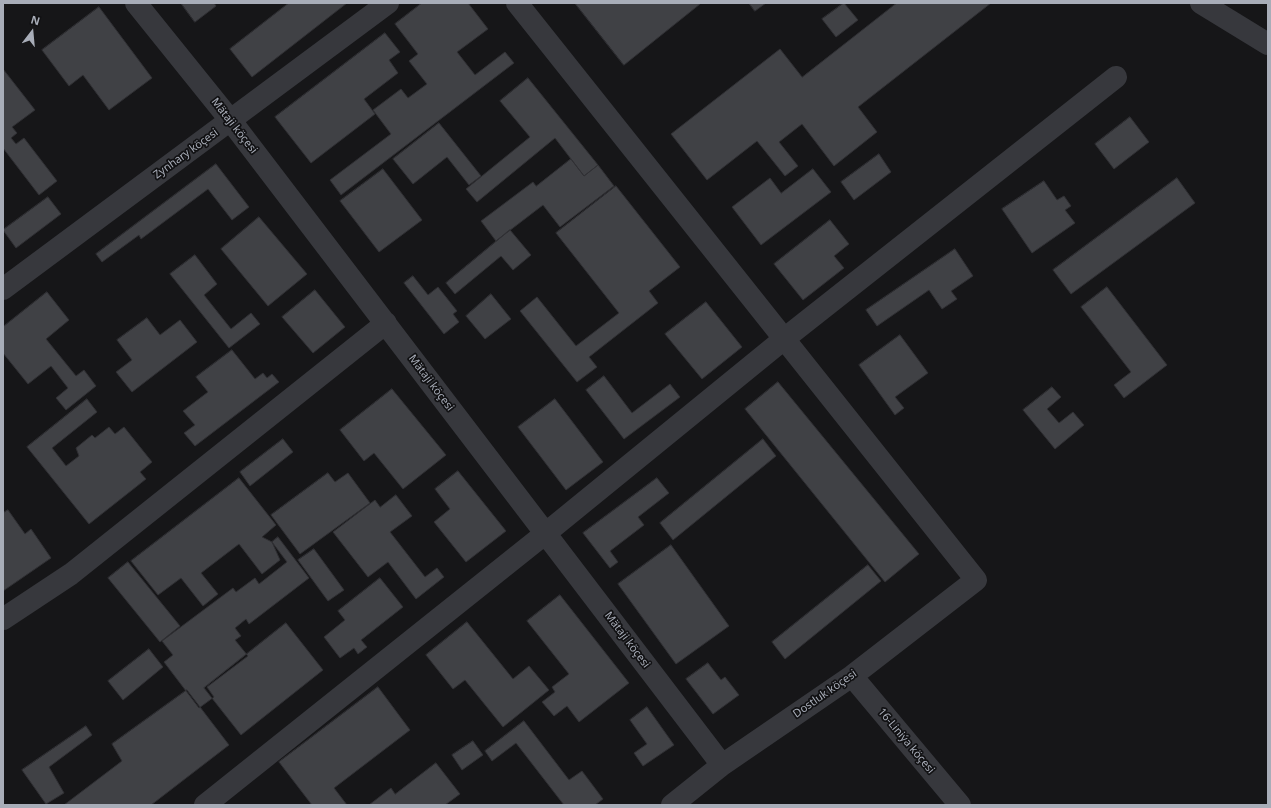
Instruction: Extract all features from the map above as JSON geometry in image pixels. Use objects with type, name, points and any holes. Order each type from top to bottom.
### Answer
[{"type":"street","name":"Mätaji köçesi","points":[[136,3],[231,121],[722,765]]},
{"type":"street","name":"Zynhary köçesi","points":[[3,290],[388,3]]},
{"type":"street","points":[[517,3],[784,339]]},
{"type":"street","points":[[1201,3],[1268,44]]},
{"type":"street","points":[[205,805],[546,534],[784,339],[1116,77]]},
{"type":"street","points":[[3,619],[71,574],[386,323]]},
{"type":"street","name":"Dostluk köçesi","points":[[672,805],[722,765],[852,676],[976,580],[784,339]]},
{"type":"street","name":"16-Liniýa köçesi","points":[[852,676],[960,805]]},
{"type":"building","points":[[181,3],[214,3],[216,6],[195,22]]},
{"type":"building","points":[[289,3],[347,3],[252,77],[230,49]]},
{"type":"building","points":[[422,3],[468,3],[488,29],[457,52],[475,75],[505,52],[514,63],[341,195],[330,180],[391,134],[373,110],[401,89],[408,98],[427,84],[409,61],[418,54],[395,24]]},
{"type":"building","points":[[575,3],[700,3],[700,4],[624,65]]},
{"type":"building","points":[[749,3],[766,3],[755,11]]},
{"type":"building","points":[[844,3],[858,20],[836,37],[822,19]]},
{"type":"building","points":[[897,3],[991,3],[858,107],[877,132],[834,166],[802,124],[779,142],[798,166],[785,176],[757,141],[707,180],[671,134],[780,49],[802,77]]},
{"type":"building","points":[[99,7],[152,78],[109,110],[83,75],[69,86],[42,50]]},
{"type":"building","points":[[385,33],[400,52],[389,60],[398,73],[364,99],[375,114],[311,163],[275,117]]},
{"type":"building","points":[[3,69],[35,110],[12,127],[17,133],[11,138],[16,144],[24,138],[57,181],[39,195],[3,148]]},
{"type":"building","points":[[528,78],[598,165],[584,176],[555,138],[477,202],[466,189],[530,137],[500,101]]},
{"type":"building","points":[[1130,117],[1149,142],[1114,169],[1095,144]]},
{"type":"building","points":[[439,123],[481,176],[469,185],[447,157],[413,184],[393,159]]},
{"type":"building","points":[[879,154],[891,172],[854,200],[841,182]]},
{"type":"building","points":[[571,159],[584,176],[598,165],[614,186],[560,227],[543,205],[496,241],[481,221],[533,182],[536,186]]},
{"type":"building","points":[[216,164],[249,207],[232,220],[208,189],[141,239],[139,235],[102,262],[96,254]]},
{"type":"building","points":[[383,169],[422,220],[379,252],[340,201]]},
{"type":"building","points":[[813,169],[831,192],[761,245],[732,207],[770,178],[781,193]]},
{"type":"building","points":[[1177,178],[1195,203],[1071,294],[1053,270]]},
{"type":"building","points":[[1044,181],[1057,200],[1064,196],[1071,206],[1065,210],[1075,223],[1032,253],[1002,209]]},
{"type":"building","points":[[616,186],[680,267],[649,291],[658,303],[589,357],[597,367],[577,382],[520,311],[537,297],[576,346],[619,313],[556,233]]},
{"type":"building","points":[[48,197],[61,214],[16,248],[3,230]]},
{"type":"building","points":[[259,217],[307,274],[268,306],[221,249]]},
{"type":"building","points":[[830,220],[849,244],[834,256],[844,268],[803,300],[774,264]]},
{"type":"building","points":[[510,230],[531,255],[513,270],[501,256],[455,294],[446,283]]},
{"type":"building","points":[[955,249],[973,276],[951,291],[957,299],[942,309],[929,290],[877,326],[866,310]]},
{"type":"building","points":[[195,255],[217,284],[204,295],[231,329],[251,313],[260,324],[229,348],[170,274]]},
{"type":"building","points":[[413,276],[428,295],[438,287],[457,311],[453,314],[459,322],[444,334],[404,283]]},
{"type":"building","points":[[1107,287],[1167,365],[1124,398],[1114,385],[1131,372],[1081,307]]},
{"type":"building","points":[[315,290],[345,327],[313,353],[282,317]]},
{"type":"building","points":[[47,292],[69,320],[46,339],[76,376],[84,370],[96,386],[66,410],[56,398],[68,388],[51,366],[28,384],[3,353],[3,327]]},
{"type":"building","points":[[491,294],[511,319],[485,339],[466,316]]},
{"type":"building","points":[[706,302],[742,347],[702,379],[665,334]]},
{"type":"building","points":[[147,318],[160,335],[180,320],[197,342],[132,392],[116,372],[132,360],[117,340]]},
{"type":"building","points":[[900,335],[928,373],[895,397],[904,408],[895,415],[859,365]]},
{"type":"building","points":[[232,350],[255,379],[263,373],[267,378],[272,374],[279,382],[195,446],[184,433],[195,425],[183,411],[208,392],[196,377]]},
{"type":"building","points":[[604,376],[632,413],[670,384],[680,397],[624,439],[586,390]]},
{"type":"building","points":[[778,382],[919,554],[885,582],[745,409]]},
{"type":"building","points":[[1052,387],[1061,397],[1047,409],[1059,423],[1073,412],[1084,425],[1055,449],[1023,410]]},
{"type":"building","points":[[392,389],[446,455],[403,489],[374,453],[364,461],[340,430]]},
{"type":"building","points":[[87,399],[97,412],[52,448],[66,466],[79,456],[76,448],[92,435],[95,438],[109,427],[115,434],[124,427],[152,462],[140,472],[146,479],[89,524],[27,447]]},
{"type":"building","points":[[555,399],[603,462],[566,490],[518,427]]},
{"type":"building","points":[[283,439],[293,452],[250,486],[240,472]]},
{"type":"building","points":[[763,439],[776,456],[673,540],[660,523]]},
{"type":"building","points":[[458,471],[506,531],[466,562],[434,522],[450,509],[435,489]]},
{"type":"building","points":[[328,473],[335,482],[348,473],[370,503],[300,554],[271,515]]},
{"type":"building","points":[[239,478],[276,525],[262,537],[272,542],[280,560],[262,574],[239,544],[201,573],[218,594],[203,606],[181,578],[158,595],[131,561]]},
{"type":"building","points":[[657,478],[669,493],[638,517],[644,525],[610,551],[618,562],[610,568],[583,533]]},
{"type":"building","points":[[396,495],[412,516],[390,532],[425,577],[437,568],[444,577],[416,599],[388,562],[368,577],[333,532],[375,500],[380,507]]},
{"type":"building","points":[[8,510],[25,534],[31,529],[51,558],[3,591],[3,513]]},
{"type":"building","points":[[278,537],[309,578],[249,624],[246,619],[235,628],[241,636],[235,640],[248,656],[207,687],[214,697],[199,708],[164,662],[173,655],[162,641],[233,588],[236,592],[255,578],[259,584],[287,562],[272,542]]},
{"type":"building","points":[[671,545],[729,626],[676,664],[618,584]]},
{"type":"building","points":[[314,549],[344,590],[328,601],[298,560]]},
{"type":"building","points":[[128,562],[180,626],[160,642],[108,578]]},
{"type":"building","points":[[868,565],[881,581],[785,659],[772,642]]},
{"type":"building","points":[[380,578],[403,607],[361,640],[367,647],[358,654],[354,648],[340,658],[324,637],[345,620],[338,611]]},
{"type":"building","points":[[560,595],[629,683],[579,722],[567,706],[554,716],[542,702],[555,692],[552,687],[569,674],[527,621]]},
{"type":"building","points":[[467,622],[513,679],[529,666],[549,690],[503,727],[465,680],[453,689],[426,655]]},
{"type":"building","points":[[286,623],[323,670],[241,735],[204,688]]},
{"type":"building","points":[[149,649],[163,667],[123,700],[108,681]]},
{"type":"building","points":[[708,663],[721,680],[725,677],[739,695],[713,714],[686,679]]},
{"type":"building","points":[[378,687],[410,730],[334,788],[347,805],[312,805],[279,762]]},
{"type":"building","points":[[187,690],[229,745],[151,805],[64,805],[122,761],[112,744]]},
{"type":"building","points":[[647,707],[674,745],[643,766],[634,753],[647,744],[630,720]]},
{"type":"building","points":[[524,721],[569,780],[582,771],[603,799],[595,805],[564,805],[516,743],[492,761],[485,751]]},
{"type":"building","points":[[86,726],[92,735],[49,767],[64,793],[46,804],[22,770]]},
{"type":"building","points":[[473,741],[483,755],[462,770],[452,755]]},
{"type":"building","points":[[436,763],[460,794],[445,805],[369,805],[391,788],[395,794]]}]
